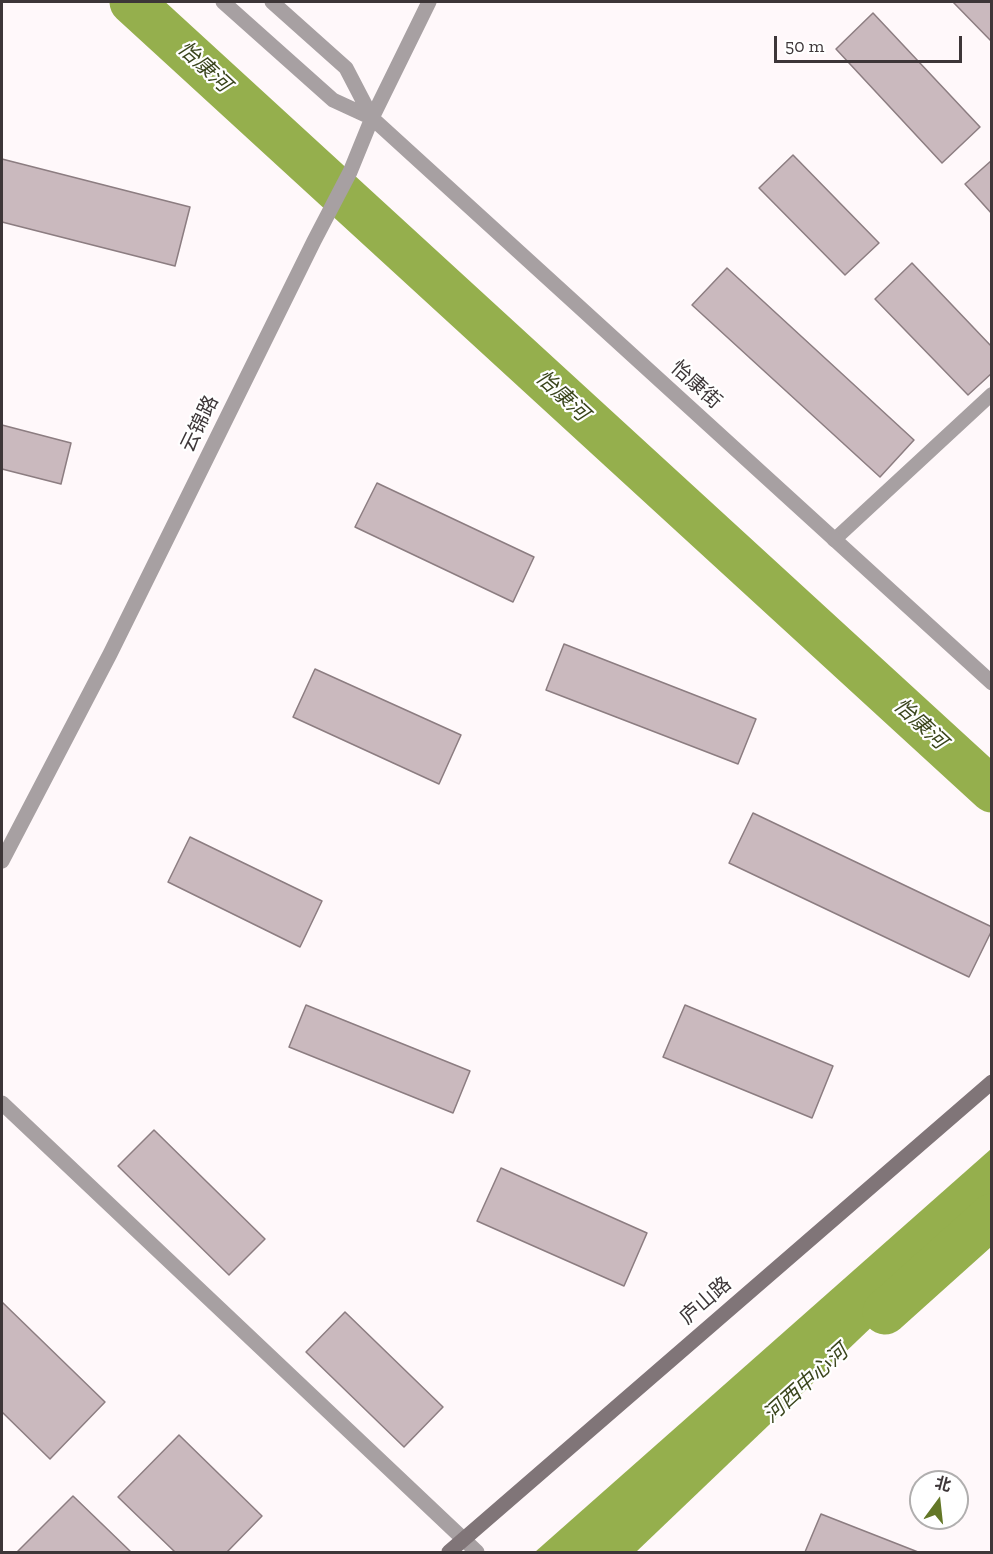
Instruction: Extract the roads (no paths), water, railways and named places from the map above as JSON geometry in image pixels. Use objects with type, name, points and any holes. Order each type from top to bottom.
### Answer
[{"type":"main road","name":"庐山路","points":[[449,1552],[992,1082]]},
{"type":"street","points":[[223,2],[333,100],[372,118]]},
{"type":"street","points":[[272,2],[346,68],[372,118]]},
{"type":"street","name":"云锦路","points":[[2,861],[110,654],[350,172],[372,118],[429,2]]},
{"type":"street","name":"怡康街","points":[[372,118],[992,683]]},
{"type":"street","points":[[2,1103],[477,1552]]},
{"type":"lane","points":[[834,540],[992,394]]},
{"type":"water","points":[[991,1149],[991,1213],[636,1552],[535,1552]]},
{"type":"waterway","name":"怡康河","points":[[132,2],[992,790]]},
{"type":"waterway","name":"河西中心河","points":[[885,1312],[992,1216]]}]
